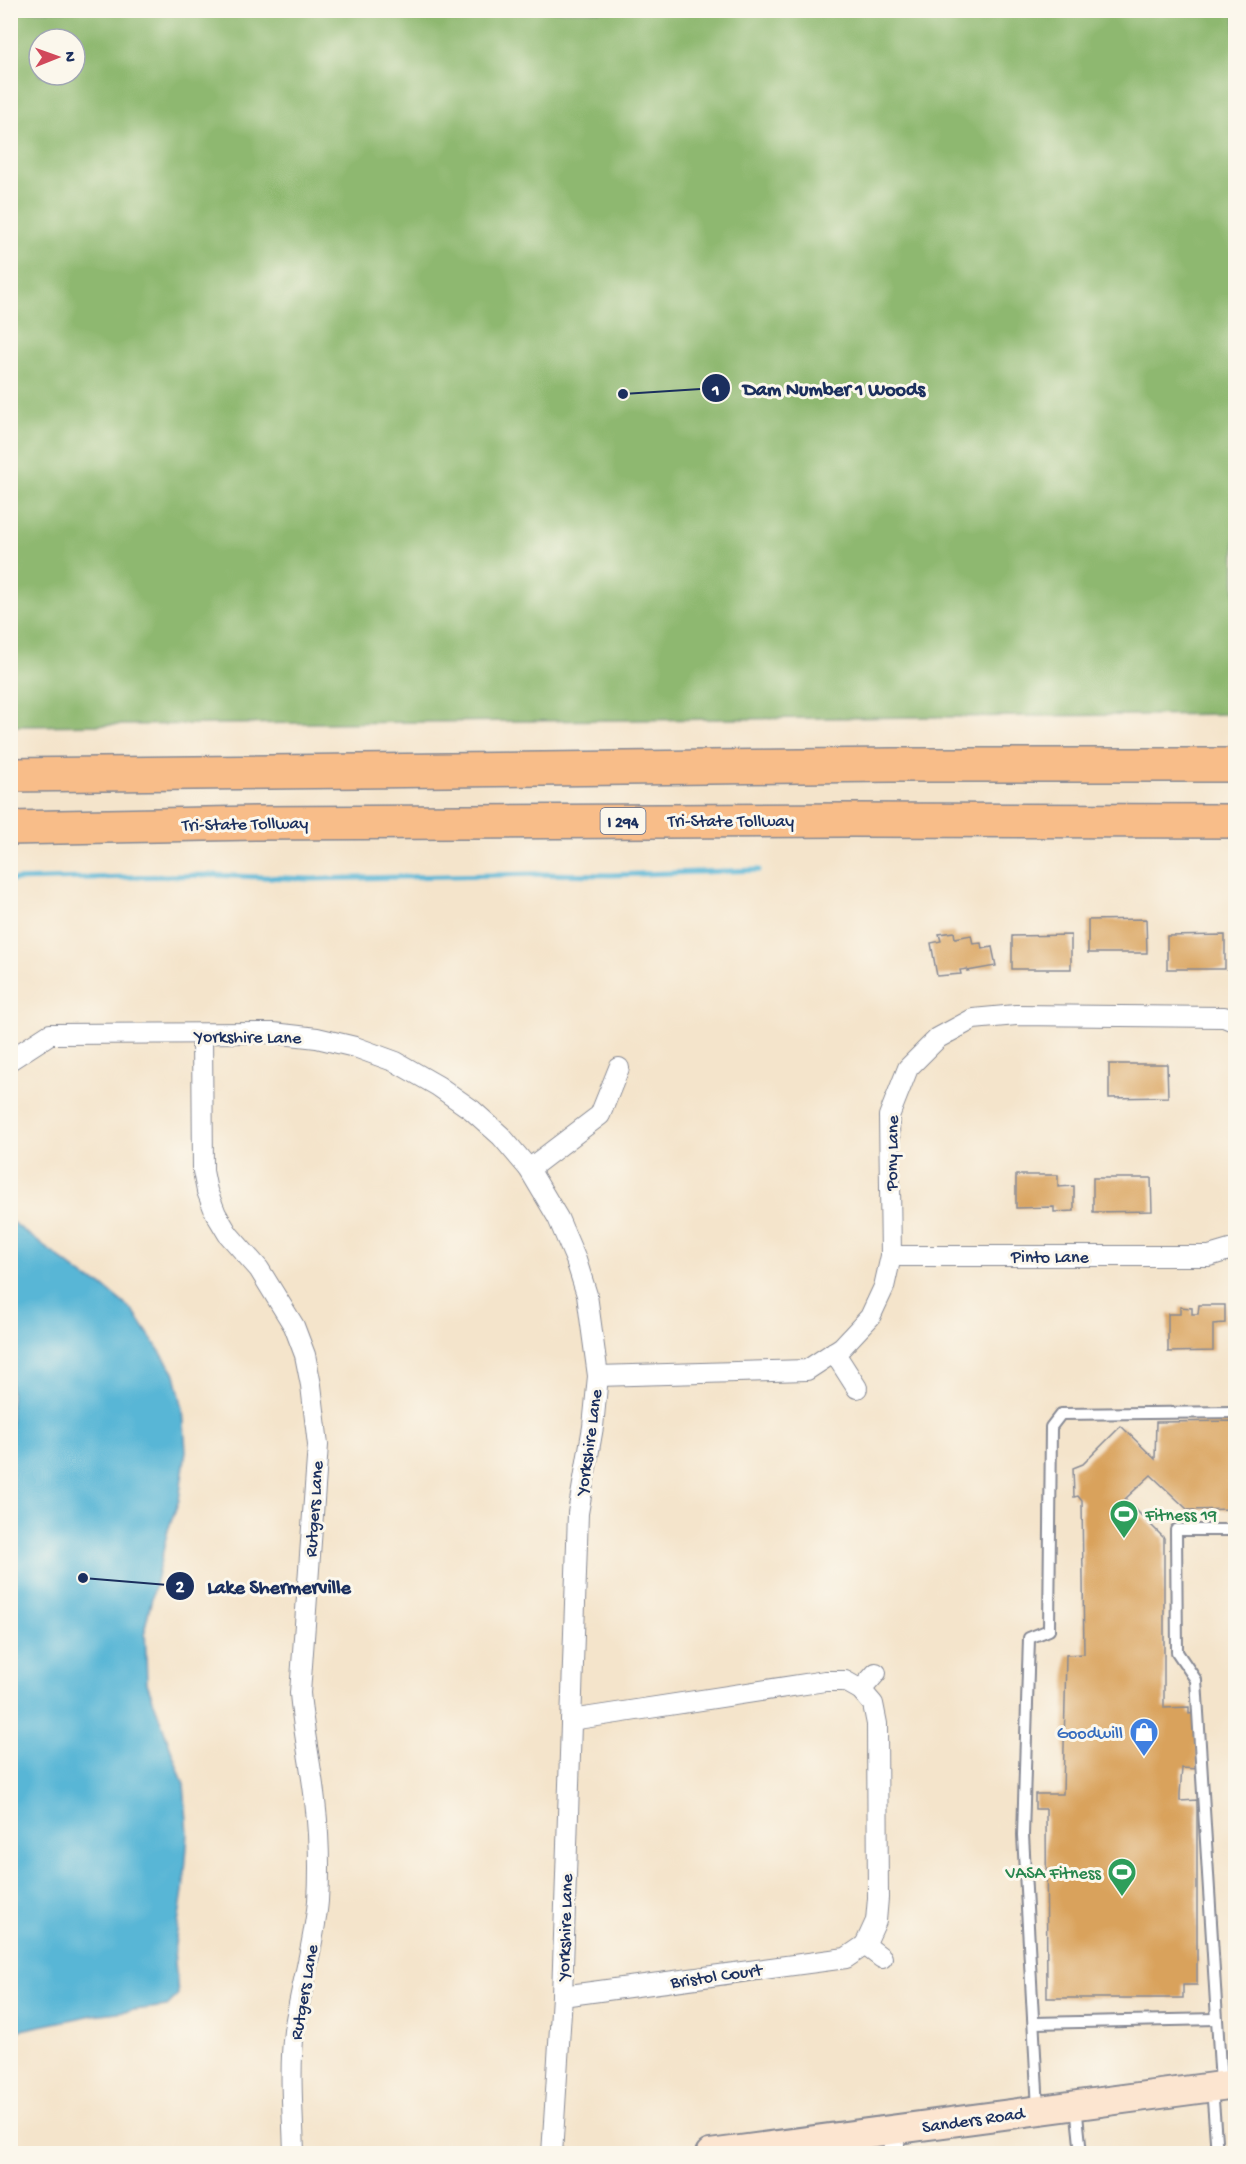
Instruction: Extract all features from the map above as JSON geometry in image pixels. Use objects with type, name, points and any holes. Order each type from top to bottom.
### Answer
[{"type":"highway","points":[[10,775],[892,765],[1236,765]]},
{"type":"highway","name":"Tri-State Tollway","points":[[10,828],[278,822],[1236,821]]},
{"type":"main road","name":"Sanders Road","points":[[710,2154],[894,2142],[1038,2110],[1223,2085]]},
{"type":"street","name":"Pony Lane","points":[[598,1376],[807,1370],[834,1352],[870,1317],[884,1287],[891,1256],[889,1116],[908,1068],[938,1038],[973,1019],[1016,1015],[1224,1017],[1236,1022]]},
{"type":"street","name":"Yorkshire Lane","points":[[10,1060],[50,1034],[273,1033],[317,1038],[355,1047],[396,1062],[438,1086],[472,1110],[501,1136],[529,1169],[558,1218],[576,1260],[587,1295],[598,1376],[593,1427],[578,1513],[562,1996],[552,2154]]},
{"type":"street","name":"Rutgers Lane","points":[[202,1034],[203,1171],[207,1191],[222,1224],[259,1269],[294,1326],[305,1355],[318,1445],[300,1693],[319,1843],[318,1901],[310,1958],[294,2031],[292,2069],[294,2154]]},
{"type":"street","points":[[529,1169],[600,1115],[620,1068]]},
{"type":"street","name":"Pinto Lane","points":[[891,1256],[1209,1256],[1236,1248]]},
{"type":"street","points":[[834,1352],[857,1388]]},
{"type":"street","points":[[861,1690],[876,1673]]},
{"type":"street","points":[[571,1720],[825,1681],[845,1681],[861,1690],[873,1704],[877,1724],[878,1899],[876,1922],[866,1945],[882,1958]]},
{"type":"street","name":"Bristol Court","points":[[562,1996],[846,1958],[866,1945]]},
{"type":"lane","points":[[1038,2110],[1023,1836],[1029,1638],[1049,1630],[1051,1427],[1061,1414],[1236,1412]]},
{"type":"lane","points":[[1217,2154],[1223,2085],[1196,1680],[1177,1652],[1176,1530],[1236,1530]]},
{"type":"lane","points":[[1034,2023],[1217,2019]]},
{"type":"lane","points":[[1076,2105],[1081,2154]]},
{"type":"green space","points":[[10,11],[1235,11],[1235,714],[11,726]]},
{"type":"water","points":[[11,1221],[87,1279],[100,1284],[133,1311],[175,1374],[183,1409],[186,1451],[179,1500],[168,1530],[145,1627],[147,1683],[184,1785],[188,1833],[184,1884],[174,1951],[178,1995],[167,2006],[93,2015],[11,2032]]},
{"type":"building","points":[[1146,919],[1147,953],[1088,953],[1088,920]]},
{"type":"building","points":[[954,932],[955,938],[971,935],[973,944],[981,943],[982,949],[992,947],[996,966],[960,970],[961,974],[937,976],[931,943],[941,941],[939,934]]},
{"type":"building","points":[[1071,935],[1071,969],[1012,969],[1012,936]]},
{"type":"building","points":[[1225,935],[1225,969],[1167,969],[1167,936]]},
{"type":"building","points":[[1109,1064],[1167,1064],[1168,1097],[1109,1098]]},
{"type":"building","points":[[1016,1175],[1058,1175],[1058,1187],[1074,1186],[1074,1211],[1054,1212],[1054,1207],[1016,1208]]},
{"type":"building","points":[[1093,1178],[1151,1178],[1152,1211],[1093,1212]]},
{"type":"building","points":[[1199,1305],[1225,1305],[1225,1323],[1213,1324],[1213,1351],[1168,1352],[1168,1314],[1180,1314],[1180,1307],[1192,1308],[1192,1314],[1198,1314]]},
{"type":"building","points":[[1236,1421],[1236,1509],[1188,1510],[1151,1475],[1125,1499],[1164,1538],[1164,1708],[1189,1707],[1189,1714],[1197,1713],[1198,1769],[1182,1768],[1180,1801],[1197,1800],[1197,1985],[1183,1985],[1183,1998],[1047,1998],[1046,1809],[1035,1809],[1035,1794],[1063,1794],[1066,1655],[1084,1654],[1082,1501],[1078,1496],[1074,1497],[1073,1468],[1083,1464],[1121,1426],[1155,1459],[1156,1422]]},
{"type":"waterway","points":[[10,880],[210,875],[311,879],[538,874],[611,875],[759,870]]},
{"type":"place","name":"Dam Number 1 Woods","points":[[623,394]]},
{"type":"place","name":"Fitness 19","points":[[1124,1540]]},
{"type":"place","name":"Lake Shermerville","points":[[83,1578]]},
{"type":"place","name":"Goodwill","points":[[1144,1758]]},
{"type":"place","name":"VASA Fitness","points":[[1122,1898]]}]
